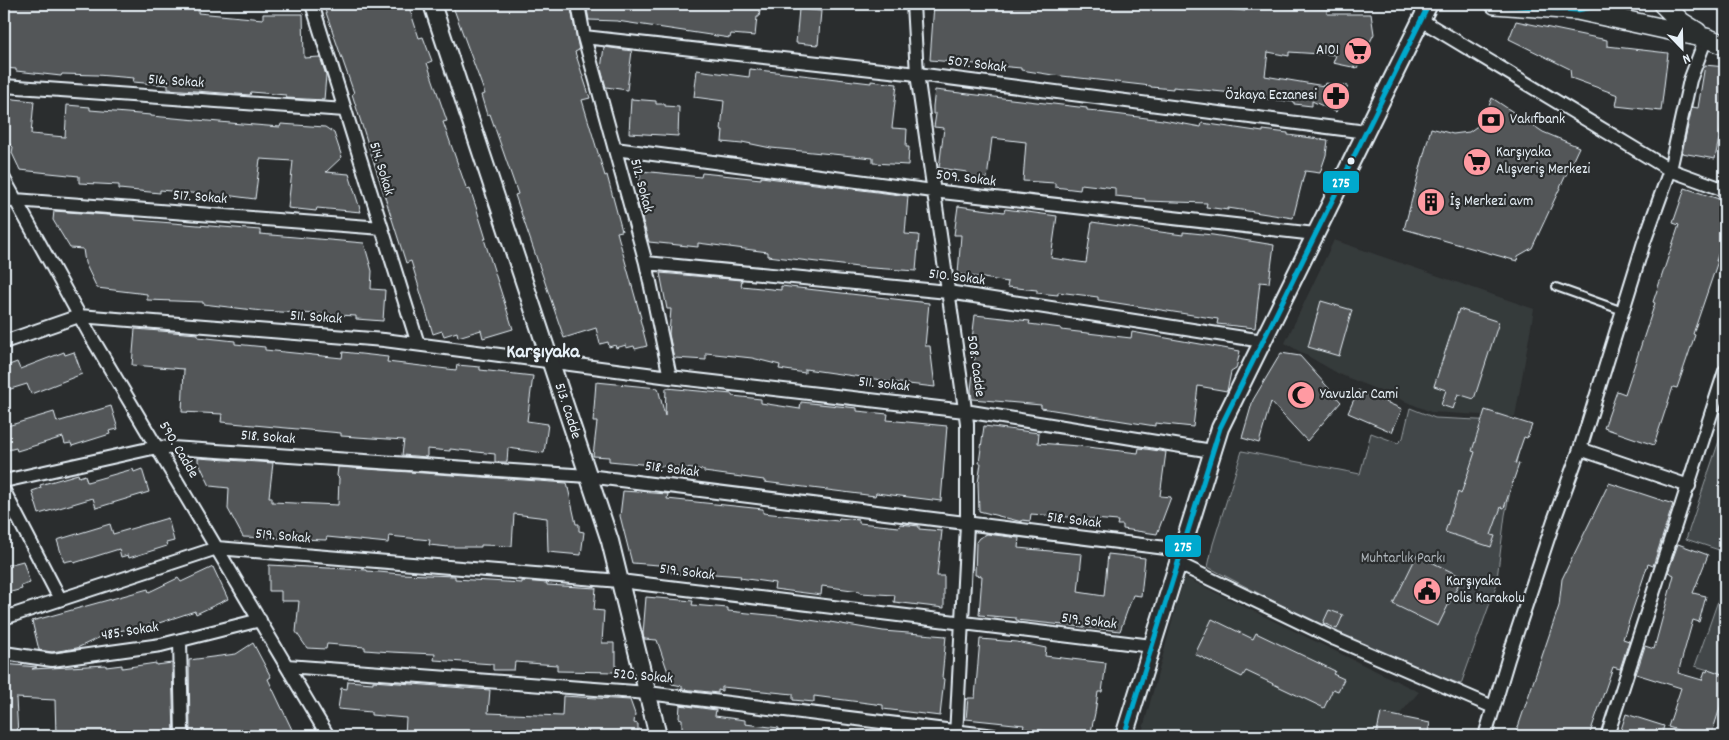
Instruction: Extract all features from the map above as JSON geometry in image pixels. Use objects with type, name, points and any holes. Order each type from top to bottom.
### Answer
[{"type":"main road","points":[[1494,4],[1577,10],[1706,38],[1725,44]]},
{"type":"main road","points":[[1577,10],[1608,4]]},
{"type":"main road","points":[[1663,4],[1681,22],[1706,38]]},
{"type":"street","name":"514. Sokak","points":[[312,4],[418,344]]},
{"type":"street","name":"513. Cadde","points":[[432,4],[610,541],[658,736]]},
{"type":"street","name":"512. Sokak","points":[[578,4],[584,37],[646,263],[670,377]]},
{"type":"street","name":"508. Cadde","points":[[913,4],[917,74],[967,423],[966,524],[956,734]]},
{"type":"street","points":[[1124,736],[1220,428],[1429,4]]},
{"type":"street","points":[[1421,20],[1670,170],[1725,190]]},
{"type":"street","name":"507. Sokak","points":[[584,37],[917,74],[1366,132]]},
{"type":"street","points":[[1485,736],[1554,520],[1580,449],[1644,242],[1670,170],[1690,80],[1706,38]]},
{"type":"street","name":"516. Sokak","points":[[4,86],[345,110]]},
{"type":"street","name":"509. Sokak","points":[[615,149],[933,191],[1315,234]]},
{"type":"street","name":"590. Cadde","points":[[4,179],[10,201],[328,736]]},
{"type":"street","name":"517. Sokak","points":[[10,201],[382,228]]},
{"type":"street","name":"510. Sokak","points":[[646,263],[948,292],[1263,341]]},
{"type":"street","name":"511. Sokak","points":[[79,316],[384,340],[550,361]]},
{"type":"street","points":[[4,342],[79,316]]},
{"type":"street","name":"511. sokak","points":[[550,361],[670,377],[965,411],[1212,451]]},
{"type":"street","points":[[1607,736],[1725,371]]},
{"type":"street","name":"518. Sokak","points":[[4,481],[157,447],[588,476],[966,524],[1179,557],[1335,639],[1493,707]]},
{"type":"street","points":[[1580,449],[1689,486]]},
{"type":"street","points":[[4,490],[60,599]]},
{"type":"street","points":[[4,618],[217,548]]},
{"type":"street","name":"519. Sokak","points":[[217,548],[620,581],[1152,646]]},
{"type":"street","name":"485. Sokak","points":[[4,653],[52,660],[161,645],[260,620]]},
{"type":"street","points":[[180,640],[182,736]]},
{"type":"street","name":"520. Sokak","points":[[287,666],[648,693],[956,734],[994,736]]},
{"type":"lane","points":[[1556,287],[1623,311]]},
{"type":"shaded area","points":[[1334,240],[1534,309],[1515,417],[1431,412],[1339,374],[1285,343]]},
{"type":"shaded area","points":[[1184,577],[1419,692],[1381,736],[1141,736]]},
{"type":"green space","name":"Muhtarlık Parkı","points":[[1410,408],[1435,418],[1498,421],[1521,440],[1505,515],[1496,586],[1461,684],[1411,667],[1327,629],[1208,567],[1213,544],[1242,451],[1360,474],[1371,433],[1398,443],[1403,438]]},
{"type":"green space","points":[[1725,423],[1725,552],[1686,539]]},
{"type":"green space","points":[[1725,581],[1725,675],[1695,666]]},
{"type":"building","points":[[4,4],[199,5],[198,13],[263,19],[263,14],[303,14],[304,58],[320,57],[326,75],[324,100],[286,98],[286,95],[251,92],[250,95],[168,89],[168,85],[133,82],[134,78],[62,74],[61,76],[4,68]]},
{"type":"building","points":[[323,4],[408,4],[419,38],[423,37],[432,61],[427,63],[447,121],[443,122],[467,190],[470,189],[513,329],[483,338],[481,330],[458,337],[457,332],[444,336],[442,331],[433,334],[411,261],[406,263],[352,94],[354,93]]},
{"type":"building","points":[[452,4],[570,4],[579,50],[575,52],[590,98],[582,100],[605,176],[607,175],[622,231],[617,232],[647,346],[635,349],[634,346],[626,348],[626,345],[616,348],[615,345],[609,347],[608,342],[600,344],[596,328],[564,338],[515,195],[518,194],[490,114],[487,115],[481,95],[485,94]]},
{"type":"building","points":[[586,4],[761,4],[759,17],[757,17],[755,36],[731,34],[730,38],[617,21],[589,20]]},
{"type":"building","points":[[934,4],[1176,4],[1245,11],[1246,5],[1327,9],[1327,14],[1371,14],[1374,34],[1357,68],[1333,63],[1336,55],[1289,52],[1289,56],[1268,52],[1265,76],[1324,86],[1325,83],[1348,86],[1336,112],[1312,101],[1312,106],[1243,96],[1243,94],[1173,87],[1173,89],[1151,87],[1053,75],[1021,70],[1021,68],[930,60]]},
{"type":"building","points":[[799,9],[821,11],[818,45],[796,43]]},
{"type":"building","points":[[1516,21],[1607,40],[1607,46],[1668,53],[1661,111],[1616,106],[1618,95],[1571,78],[1570,69],[1509,39]]},
{"type":"building","points":[[604,47],[632,51],[627,90],[606,87],[601,69]]},
{"type":"building","points":[[1705,65],[1725,67],[1725,106],[1715,159],[1682,153],[1692,107],[1698,108]]},
{"type":"building","points":[[750,69],[871,83],[871,81],[897,84],[892,128],[907,129],[908,165],[873,163],[873,158],[771,148],[742,142],[742,144],[722,142],[723,130],[721,130],[724,101],[694,97],[697,70],[749,77]]},
{"type":"building","points":[[935,90],[1087,108],[1087,110],[1098,112],[1201,127],[1202,123],[1263,132],[1263,130],[1288,133],[1288,135],[1328,140],[1326,155],[1320,173],[1305,171],[1293,218],[1228,208],[1228,210],[1206,207],[1207,203],[1145,201],[1145,199],[1115,196],[1115,188],[1081,184],[1080,190],[1055,187],[1055,183],[1023,181],[1026,142],[992,138],[987,179],[966,176],[967,172],[939,168],[944,128],[934,127],[936,114],[933,114]]},
{"type":"building","points":[[4,98],[34,101],[31,134],[65,137],[67,105],[90,107],[90,110],[242,124],[280,127],[281,124],[325,127],[334,133],[342,157],[326,172],[349,174],[361,212],[317,208],[316,211],[288,208],[293,161],[260,159],[255,199],[160,190],[160,193],[119,189],[119,185],[79,183],[79,176],[20,170],[12,153],[13,147],[6,140],[7,129],[4,129]]},
{"type":"building","points":[[1492,98],[1543,132],[1579,147],[1532,248],[1518,256],[1517,261],[1404,229],[1431,128],[1453,134],[1469,132],[1483,122]]},
{"type":"building","points":[[631,99],[656,101],[656,104],[679,107],[678,136],[629,133]]},
{"type":"building","points":[[641,171],[701,177],[702,173],[761,179],[761,177],[908,196],[905,234],[919,235],[916,271],[858,267],[768,256],[768,252],[698,243],[698,247],[649,242],[637,201]]},
{"type":"building","points":[[1685,188],[1725,201],[1725,233],[1716,261],[1718,261],[1693,334],[1695,335],[1677,388],[1673,387],[1654,445],[1604,428],[1617,391],[1625,394],[1679,225],[1673,223]]},
{"type":"building","points":[[958,206],[1004,212],[1005,209],[1057,216],[1051,258],[1086,263],[1092,222],[1183,235],[1183,232],[1213,235],[1274,245],[1269,283],[1260,282],[1255,328],[1217,324],[1218,319],[1098,300],[1098,297],[1058,292],[1058,295],[1037,293],[1037,290],[1007,287],[1008,282],[958,274],[961,235],[954,235]]},
{"type":"building","points":[[54,211],[135,217],[135,220],[260,230],[260,234],[364,243],[372,271],[371,289],[385,290],[383,321],[356,319],[356,316],[262,311],[203,304],[203,302],[147,300],[147,294],[97,288],[85,263],[83,249],[70,248],[53,220]]},
{"type":"building","points":[[660,273],[742,280],[741,286],[781,290],[781,286],[929,303],[925,346],[930,346],[935,387],[805,369],[805,373],[779,369],[780,365],[752,358],[706,353],[706,360],[674,358],[669,334],[671,309],[667,309]]},
{"type":"building","points":[[1321,301],[1352,310],[1339,356],[1308,347]]},
{"type":"building","points":[[1459,309],[1499,322],[1474,399],[1458,394],[1453,409],[1441,405],[1446,390],[1434,386]]},
{"type":"building","points":[[975,315],[1030,321],[1029,324],[1061,328],[1061,330],[1131,338],[1132,332],[1240,351],[1236,369],[1231,372],[1227,391],[1198,386],[1193,427],[1155,423],[1155,426],[1041,408],[1041,405],[972,399],[971,390],[975,357],[970,356]]},
{"type":"building","points":[[135,329],[198,334],[198,337],[235,341],[235,344],[265,347],[265,350],[342,358],[343,352],[388,357],[387,362],[456,370],[457,365],[480,367],[480,370],[533,376],[527,421],[548,424],[544,453],[508,448],[507,462],[495,462],[495,454],[450,449],[450,451],[427,449],[427,457],[402,455],[404,440],[341,436],[341,433],[221,422],[222,414],[182,412],[184,369],[132,365]]},
{"type":"building","points":[[64,352],[65,355],[74,352],[82,374],[31,394],[27,384],[4,391],[4,367],[17,362],[20,369]]},
{"type":"building","name":"Yavuzlar Cami","points":[[1281,353],[1300,356],[1341,402],[1307,441],[1271,402],[1259,443],[1242,438],[1253,400]]},
{"type":"building","points":[[596,382],[658,388],[665,416],[666,388],[732,394],[732,396],[761,399],[761,403],[800,409],[801,402],[857,408],[857,411],[888,414],[887,420],[947,426],[941,501],[876,493],[875,496],[764,482],[764,480],[704,472],[704,470],[609,461],[609,457],[593,456],[597,422],[593,422]]},
{"type":"building","points":[[1358,390],[1402,409],[1392,432],[1348,413]]},
{"type":"building","points":[[111,406],[118,429],[109,431],[110,434],[72,446],[71,443],[65,444],[63,437],[17,451],[16,448],[8,450],[4,437],[4,427],[54,412],[57,422]]},
{"type":"building","points":[[1485,410],[1532,425],[1527,438],[1524,437],[1515,463],[1519,464],[1504,508],[1501,507],[1491,535],[1495,536],[1491,547],[1445,532],[1458,492],[1461,494],[1475,452],[1472,451]]},
{"type":"building","points":[[984,426],[1039,433],[1038,443],[1138,453],[1139,448],[1166,452],[1160,496],[1171,497],[1157,534],[1123,529],[1123,525],[1117,525],[1118,521],[1031,514],[1030,521],[1022,520],[1022,522],[979,511],[978,483],[981,463],[979,463]]},
{"type":"building","points":[[198,458],[273,463],[269,497],[272,497],[272,502],[338,505],[338,467],[567,483],[576,524],[579,524],[579,531],[584,532],[581,555],[548,552],[547,518],[514,514],[512,546],[449,547],[429,545],[430,540],[389,536],[388,543],[327,537],[326,540],[243,537],[228,509],[229,488],[210,486]]},
{"type":"building","points":[[133,469],[134,472],[142,469],[149,492],[96,508],[93,498],[39,514],[32,491],[41,488],[40,485],[78,474],[79,477],[85,475],[87,482]]},
{"type":"building","points":[[1609,483],[1673,504],[1653,566],[1648,564],[1623,639],[1629,641],[1620,669],[1613,667],[1589,736],[1515,736],[1559,606],[1562,579]]},
{"type":"building","points":[[623,491],[668,494],[667,499],[763,509],[763,513],[838,521],[839,518],[859,520],[859,523],[899,527],[900,524],[919,526],[919,529],[942,531],[937,576],[944,576],[944,608],[894,602],[895,595],[860,593],[860,591],[822,586],[821,595],[774,589],[775,583],[740,578],[741,576],[701,573],[700,576],[671,573],[672,566],[632,563],[620,516]]},
{"type":"building","points":[[168,518],[174,541],[166,543],[167,546],[129,558],[128,555],[121,557],[119,549],[74,563],[73,560],[64,562],[57,540],[110,524],[113,534]]},
{"type":"building","points":[[987,534],[1019,538],[1018,548],[1082,554],[1078,592],[1104,596],[1108,554],[1145,558],[1141,596],[1133,595],[1120,631],[979,615],[982,576],[975,575],[976,542]]},
{"type":"building","points":[[1678,544],[1708,555],[1693,593],[1706,596],[1699,622],[1693,620],[1678,673],[1702,680],[1705,671],[1707,672],[1708,669],[1725,675],[1725,692],[1711,736],[1697,736],[1668,727],[1681,688],[1636,674],[1645,646],[1654,649],[1674,575],[1668,572]]},
{"type":"building","name":"Karşıyaka Polis Karakolu","points":[[1417,555],[1462,577],[1438,626],[1393,604]]},
{"type":"building","points":[[23,561],[30,583],[21,586],[22,589],[4,594],[4,566]]},
{"type":"building","points":[[269,565],[455,576],[455,579],[522,583],[522,581],[547,583],[547,585],[596,588],[594,610],[604,611],[602,643],[614,643],[616,672],[557,671],[557,665],[515,662],[514,670],[493,670],[493,664],[434,660],[435,654],[365,650],[365,647],[327,644],[326,649],[307,648],[296,632],[299,601],[281,601],[281,591],[269,591]]},
{"type":"building","points":[[213,567],[228,599],[196,614],[195,611],[159,623],[109,633],[77,648],[52,652],[39,650],[32,621],[148,589],[149,592],[178,578],[181,582]]},
{"type":"building","points":[[646,597],[693,601],[692,605],[728,608],[728,611],[830,622],[883,631],[946,636],[940,716],[883,709],[883,705],[814,696],[814,702],[793,700],[793,694],[722,687],[722,691],[718,690],[718,693],[682,689],[682,686],[672,684],[657,640],[644,639]]},
{"type":"building","points":[[1329,610],[1343,615],[1337,629],[1323,623]]},
{"type":"building","points":[[1212,619],[1253,639],[1256,633],[1335,671],[1333,674],[1344,679],[1338,691],[1333,689],[1324,708],[1246,671],[1242,677],[1195,654]]},
{"type":"building","points":[[980,639],[1017,642],[1046,648],[1045,656],[1106,663],[1102,692],[1098,692],[1090,736],[1049,736],[1050,731],[1023,729],[1024,725],[966,719],[968,698],[975,698]]},
{"type":"building","points":[[253,643],[271,677],[268,679],[295,736],[190,736],[189,660],[236,654]]},
{"type":"building","points":[[156,663],[156,665],[172,663],[174,736],[56,736],[55,700],[16,698],[18,736],[4,736],[4,664],[37,667],[32,669],[106,665],[106,667],[122,665],[122,668]]},
{"type":"building","points":[[348,681],[373,683],[373,681],[490,690],[488,713],[562,716],[563,696],[630,700],[635,714],[634,723],[638,724],[638,736],[405,736],[406,718],[371,715],[371,712],[338,709],[341,688],[347,689]]},
{"type":"building","points":[[680,705],[716,710],[715,716],[745,720],[745,724],[779,728],[778,736],[697,736],[682,734],[682,719],[679,718]]},
{"type":"building","points":[[1381,713],[1430,723],[1427,736],[1376,736]]},
{"type":"building","points":[[1626,714],[1664,726],[1661,736],[1619,736]]},
{"type":"transit line","name":"275","points":[[1124,736],[1220,428],[1429,4]]},
{"type":"transit line","name":"275","points":[[1495,4],[1577,10],[1608,4]]},
{"type":"place","name":"A101","points":[[1358,51]]},
{"type":"place","name":"Özkaya Eczanesi","points":[[1336,96]]},
{"type":"place","name":"Vakıfbank","points":[[1491,120]]},
{"type":"place","name":"Karşıyaka Alışveriş Merkezi","points":[[1477,162]]},
{"type":"place","name":"İş Merkezi avm","points":[[1431,202]]},
{"type":"place","name":"Yavuzlar Cami","points":[[1301,395]]},
{"type":"place","name":"Karşıyaka Polis Karakolu","points":[[1427,591]]},
{"type":"district","name":"Karşıyaka","points":[[543,353]]}]
